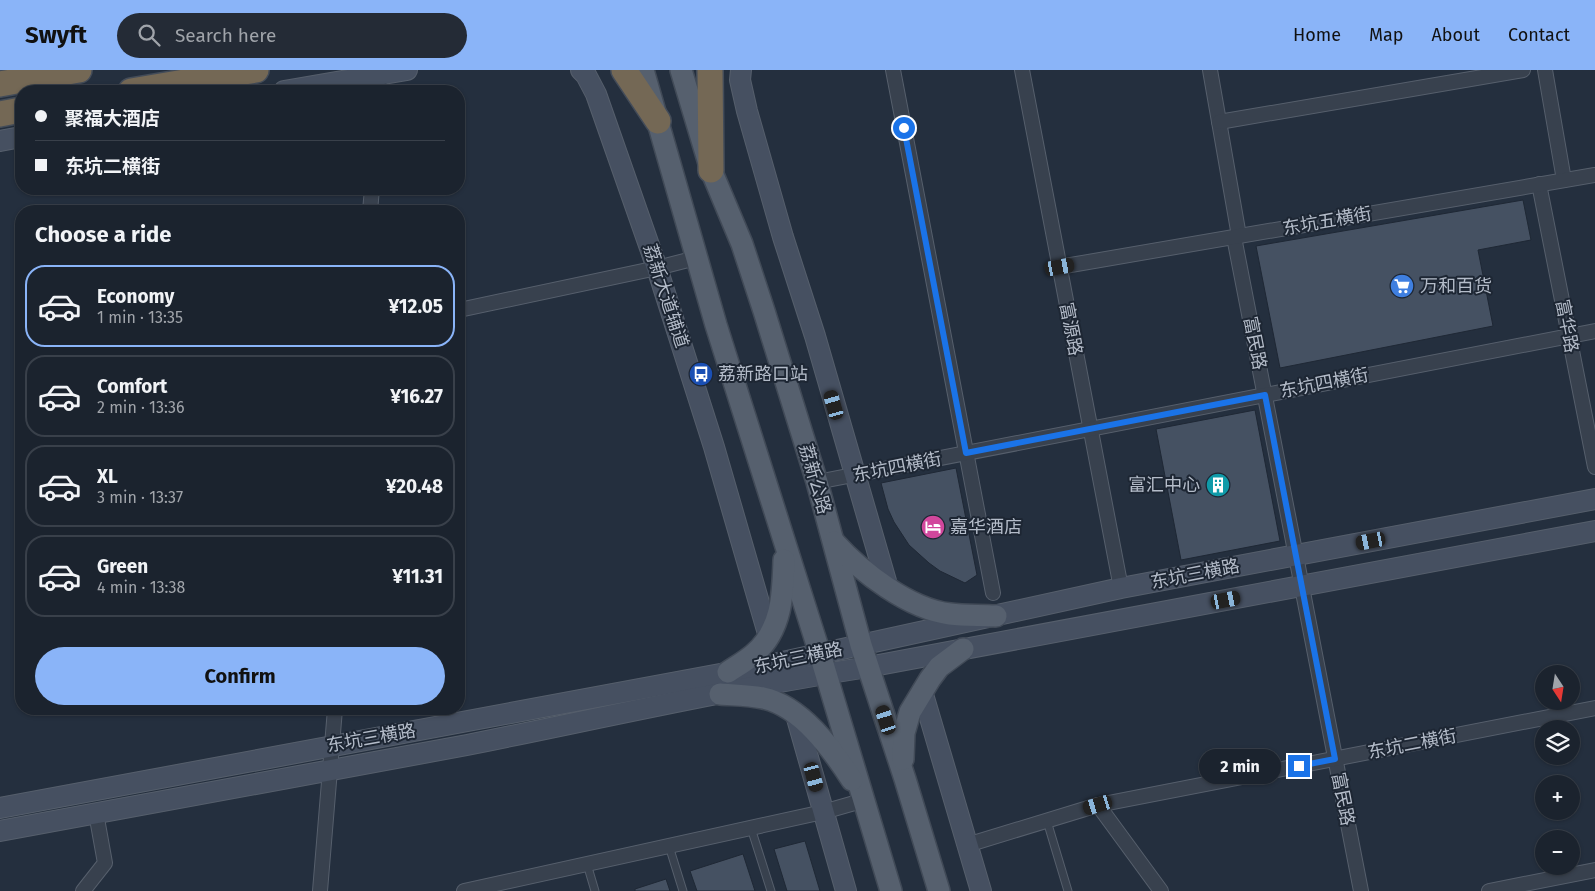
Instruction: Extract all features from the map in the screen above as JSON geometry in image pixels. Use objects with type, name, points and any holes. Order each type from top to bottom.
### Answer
[{"type":"highway","points":[[0,84],[80,70]]},
{"type":"highway","points":[[167,85],[256,70]]},
{"type":"highway","points":[[624,70],[658,121]]},
{"type":"highway","points":[[710,70],[711,170]]},
{"type":"highway","points":[[0,114],[15,111]]},
{"type":"main road","points":[[643,70],[696,258],[865,800],[891,891]]},
{"type":"main road","name":"荔新公路","points":[[681,70],[711,170],[745,253],[767,320],[817,482],[868,667],[903,772],[939,891]]},
{"type":"main road","points":[[833,540],[848,557],[869,575],[888,588],[923,606],[948,614],[996,616]]},
{"type":"main road","points":[[728,672],[754,654],[769,637],[775,626],[780,610],[783,588],[784,542]]},
{"type":"main road","points":[[903,772],[904,733],[910,712],[940,666],[963,649]]},
{"type":"main road","points":[[720,694],[763,698],[784,705],[806,722],[827,744],[865,800]]},
{"type":"street","points":[[355,85],[379,83],[407,70]]},
{"type":"street","points":[[741,70],[740,80],[745,104],[764,172],[785,246],[815,336],[888,588]]},
{"type":"street","points":[[893,70],[993,594]]},
{"type":"street","name":"富源路","points":[[1022,70],[1120,588]]},
{"type":"street","name":"富民路","points":[[1210,70],[1265,395],[1361,891]]},
{"type":"street","points":[[1219,122],[1523,70]]},
{"type":"street","points":[[1545,70],[1564,180]]},
{"type":"street","name":"荔新大道辅道","points":[[584,72],[596,94],[612,135],[657,268],[714,447],[769,637]]},
{"type":"street","points":[[0,141],[15,138]]},
{"type":"street","name":"东坑五横街","points":[[1060,267],[1595,175]]},
{"type":"street","name":"富华路","points":[[1539,184],[1595,467]]},
{"type":"street","points":[[465,309],[696,258]]},
{"type":"street","name":"东坑四横街","points":[[817,482],[1595,331]]},
{"type":"street","name":"东坑三横路","points":[[0,831],[330,772],[720,694],[823,664],[862,645],[1120,588],[1595,499]]},
{"type":"street","name":"东坑三横路","points":[[0,808],[728,672],[823,664],[868,667],[1595,531]]},
{"type":"street","points":[[922,691],[981,891]]},
{"type":"street","name":"东坑二横街","points":[[967,845],[1098,805],[1595,708]]},
{"type":"street","points":[[320,891],[335,715]]},
{"type":"street","points":[[796,715],[846,891]]},
{"type":"street","points":[[464,891],[823,812],[865,800]]},
{"type":"street","points":[[1098,805],[1161,891]]},
{"type":"street","points":[[83,891],[105,863],[96,813]]},
{"type":"street","points":[[1489,891],[1595,870]]},
{"type":"lane","points":[[1047,821],[1068,891]]},
{"type":"lane","points":[[751,828],[771,891]]},
{"type":"lane","points":[[669,846],[683,891]]},
{"type":"lane","points":[[587,864],[595,891]]},
{"type":"building","name":"万和百货","points":[[1523,200],[1531,240],[1478,250],[1493,326],[1280,368],[1256,246]]},
{"type":"building","name":"富汇中心","points":[[1255,410],[1280,541],[1181,560],[1156,429]]},
{"type":"building","name":"嘉华酒店","points":[[956,468],[977,575],[965,583],[940,571],[909,545],[888,509],[881,483]]},
{"type":"building","points":[[805,841],[820,891],[787,891],[774,849]]},
{"type":"building","points":[[743,854],[755,891],[697,891],[690,871]]},
{"type":"building","points":[[666,879],[670,891],[635,891],[635,889]]},
{"type":"place","name":"万和百货","points":[[1402,286]]},
{"type":"place","name":"荔新路口站","points":[[701,374]]},
{"type":"place","name":"富汇中心","points":[[1218,485]]},
{"type":"place","name":"嘉华酒店","points":[[933,527]]},
{"type":"route","points":[[904,128],[966,453],[1265,395],[1335,759],[1299,766]]}]
